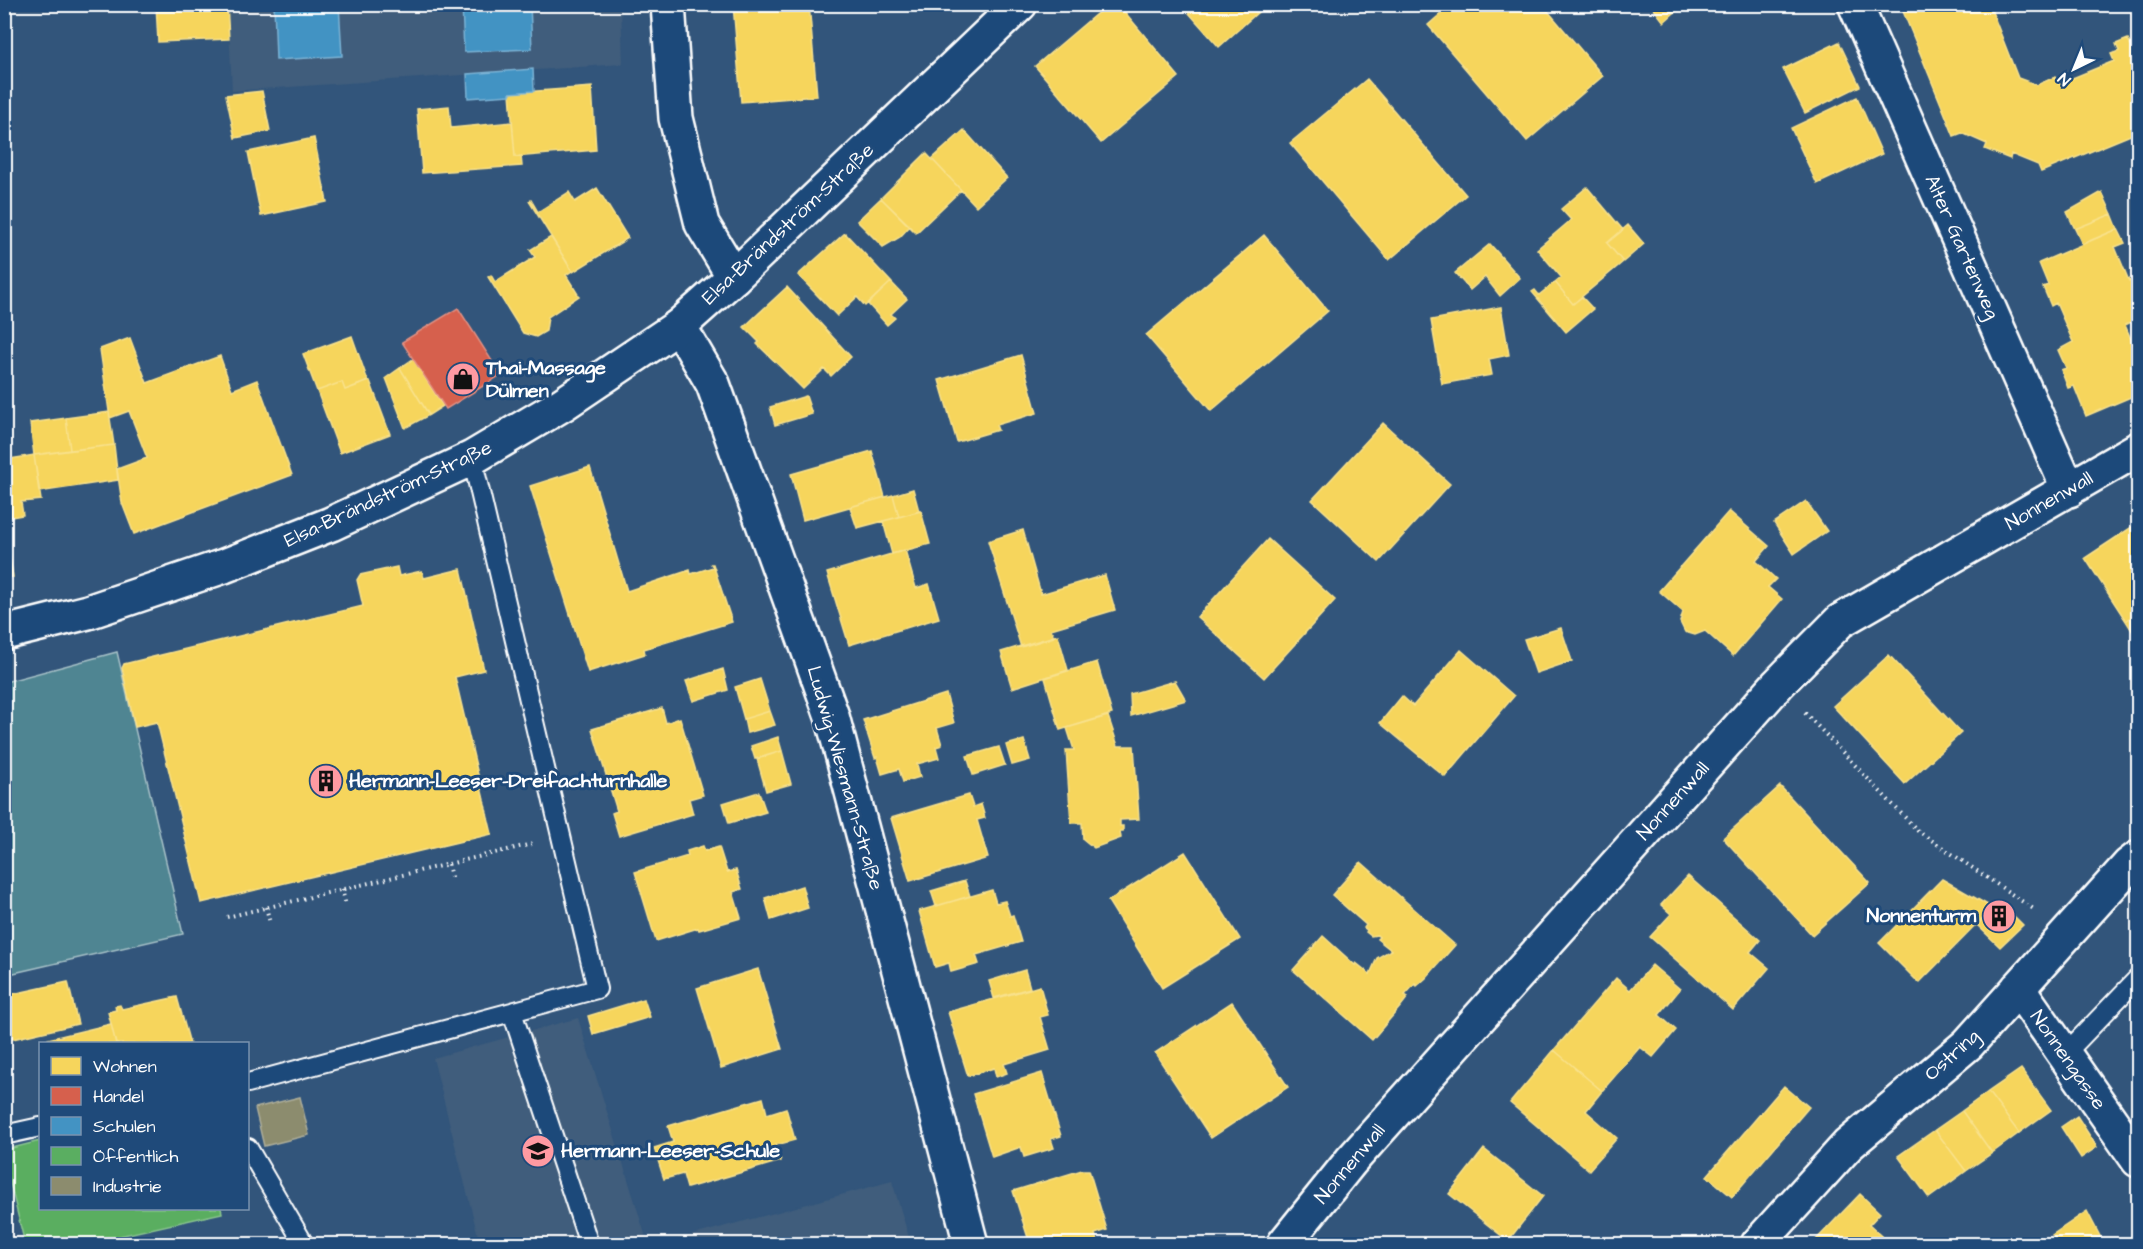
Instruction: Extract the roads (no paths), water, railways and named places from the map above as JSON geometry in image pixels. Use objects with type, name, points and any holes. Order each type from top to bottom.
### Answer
[{"type":"street","points":[[668,4],[676,118],[702,224],[734,277]]},
{"type":"street","name":"Elsa-Brändström-Straße","points":[[4,633],[88,612],[224,566],[331,524],[472,458],[606,377],[679,326],[734,277],[1020,4]]},
{"type":"street","name":"Alter Gartenweg","points":[[1855,4],[2069,490]]},
{"type":"street","name":"Ludwig-Wiesmann-Straße","points":[[679,326],[713,384],[832,716],[971,1245]]},
{"type":"street","name":"Nonnenwall","points":[[1284,1245],[1351,1161],[1778,684],[1840,621],[2139,449]]},
{"type":"street","name":"Ostring","points":[[1758,1245],[1848,1146],[1968,1044],[2129,865],[2139,858]]},
{"type":"street","name":"Nonnengasse","points":[[2018,988],[2139,1160]]},
{"type":"lane","points":[[249,1083],[597,989],[472,458]]},
{"type":"lane","points":[[2064,1055],[2139,978]]},
{"type":"lane","points":[[512,1012],[589,1245]]},
{"type":"lane","points":[[4,1135],[39,1127]]},
{"type":"lane","points":[[249,1150],[304,1245]]},
{"type":"place","name":"Thai-Massage Dülmen","points":[[463,379]]},
{"type":"place","name":"Hermann-Leeser-Dreifachturnhalle","points":[[326,781]]},
{"type":"place","name":"Nonnenturm","points":[[1999,916]]},
{"type":"place","name":"Hermann-Leeser-Schule","points":[[538,1151]]}]
